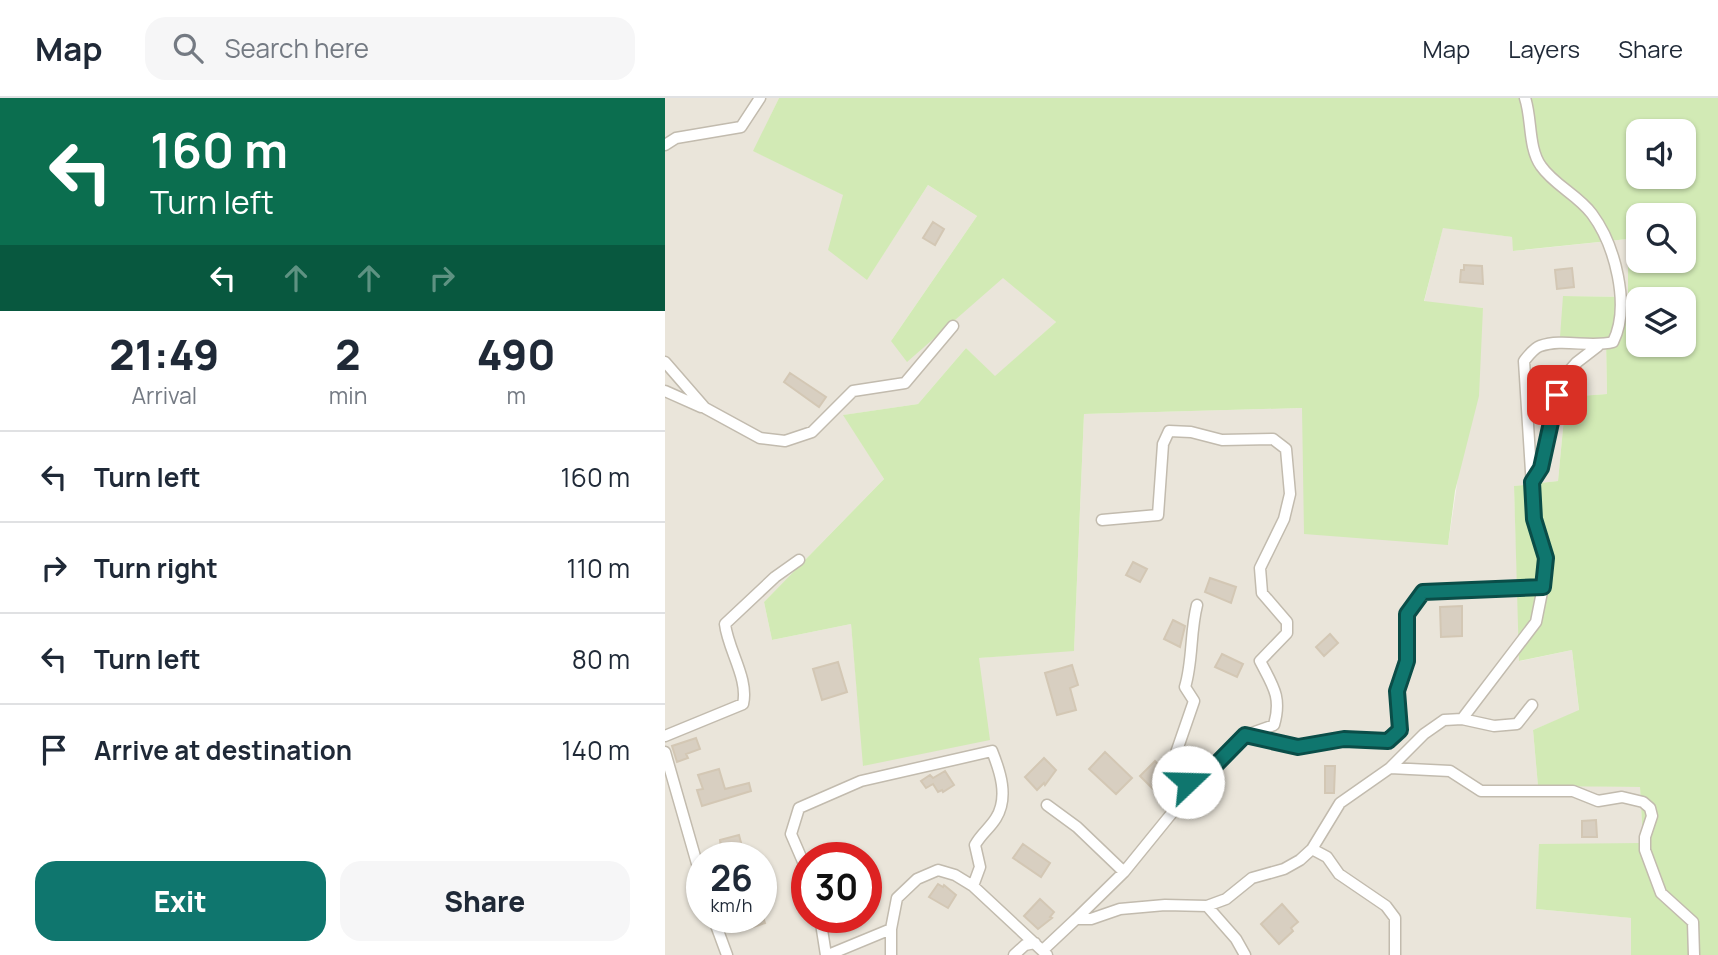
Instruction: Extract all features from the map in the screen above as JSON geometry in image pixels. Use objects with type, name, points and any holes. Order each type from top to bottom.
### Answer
[{"type":"street","points":[[665,145],[676,138],[741,127],[760,98]]},
{"type":"street","points":[[1462,719],[1536,622],[1543,587],[1546,558],[1534,519],[1524,360],[1538,346],[1598,346],[1613,342],[1618,332],[1620,276],[1592,214],[1541,167],[1536,156],[1525,98]]},
{"type":"street","points":[[665,391],[705,408],[760,438],[785,441],[812,432],[853,391],[905,383],[953,326]]},
{"type":"street","points":[[1532,482],[1541,468],[1561,380],[1576,363],[1598,346]]},
{"type":"street","points":[[665,362],[705,408]]},
{"type":"street","points":[[1042,949],[1124,872],[1189,792],[1245,735],[1274,724],[1279,705],[1260,661],[1287,634],[1287,622],[1262,593],[1260,568],[1284,519],[1290,494],[1286,449],[1273,439],[1222,440],[1191,432],[1168,431],[1162,458],[1158,515],[1102,520]]},
{"type":"street","points":[[665,736],[743,704],[745,694],[727,641],[725,624],[775,577],[799,560]]},
{"type":"street","points":[[1245,735],[1298,747],[1344,739],[1388,741],[1400,730],[1397,691],[1407,661],[1407,614],[1423,592],[1543,587]]},
{"type":"street","points":[[1189,792],[1188,782],[1176,753],[1194,701],[1185,687],[1189,674],[1192,624],[1197,605]]},
{"type":"street","points":[[1076,919],[1091,919],[1120,909],[1165,905],[1207,906],[1226,899],[1252,878],[1284,869],[1313,849],[1340,803],[1390,768],[1424,734],[1444,720],[1462,719],[1494,726],[1517,724],[1532,705]]},
{"type":"street","points":[[794,842],[791,834],[799,808],[861,781],[992,751],[1002,776],[1002,794],[997,817],[975,845],[980,867],[973,886]]},
{"type":"street","points":[[665,752],[691,842]]},
{"type":"street","points":[[1390,768],[1450,771],[1481,792],[1573,791],[1598,801],[1622,797],[1643,802],[1650,808],[1651,816],[1644,844],[1651,869],[1661,893],[1693,922],[1693,955]]},
{"type":"street","points":[[1047,805],[1077,827],[1124,872]]},
{"type":"street","points":[[1313,849],[1327,858],[1339,874],[1386,906],[1395,918],[1395,955]]},
{"type":"street","points":[[891,955],[891,929],[897,898],[917,879],[938,870],[955,875],[973,886],[1042,949]]},
{"type":"street","points":[[1207,906],[1236,939],[1245,955]]},
{"type":"street","points":[[823,933],[827,955],[891,929]]},
{"type":"street","points":[[719,933],[727,955]]},
{"type":"street","points":[[1014,955],[1025,946],[1042,949]]},
{"type":"shaded area","points":[[665,98],[779,98],[754,151],[844,195],[867,279],[928,185],[977,216],[891,341],[1003,277],[1056,322],[995,377],[966,348],[918,404],[844,415],[884,479],[764,602],[772,640],[851,624],[864,766],[978,658],[1074,650],[1084,414],[1303,408],[1448,545],[1483,308],[1424,302],[1443,227],[1512,237],[1514,251],[1626,239],[1626,297],[1563,296],[1606,339],[1607,394],[1566,397],[1558,481],[1514,486],[1520,661],[1572,650],[1579,711],[1533,730],[1538,785],[1640,787],[1643,844],[1536,909],[1632,918],[1631,955],[665,955]]},
{"type":"green space","points":[[779,98],[1718,98],[1718,955],[1631,955],[1631,918],[1536,909],[1539,844],[1643,843],[1640,787],[1538,786],[1533,730],[1579,710],[1572,650],[1519,661],[1514,486],[1558,481],[1566,397],[1607,394],[1606,339],[1560,337],[1563,296],[1626,297],[1626,357],[1696,357],[1696,287],[1628,287],[1628,273],[1696,273],[1696,203],[1626,203],[1626,239],[1513,251],[1512,237],[1443,228],[1424,301],[1483,308],[1479,396],[1455,491],[1448,545],[1304,534],[1302,408],[1084,414],[1074,651],[979,658],[990,740],[863,766],[851,624],[772,640],[764,602],[884,479],[843,415],[918,404],[966,348],[995,376],[1056,322],[1003,278],[907,362],[891,341],[977,216],[928,185],[867,280],[828,250],[843,195],[753,151]]},
{"type":"building","points":[[933,222],[944,229],[935,245],[923,238]]},
{"type":"building","points":[[1464,265],[1482,266],[1483,284],[1460,282]]},
{"type":"building","points":[[1572,268],[1574,287],[1557,289],[1555,270]]},
{"type":"building","points":[[790,373],[826,397],[819,407],[784,382]]},
{"type":"building","points":[[1133,562],[1147,569],[1140,582],[1126,575]]},
{"type":"building","points":[[1210,578],[1236,587],[1231,603],[1205,592]]},
{"type":"building","points":[[1462,606],[1462,636],[1441,637],[1440,607]]},
{"type":"building","points":[[1173,620],[1185,626],[1180,647],[1164,639]]},
{"type":"building","points":[[1330,634],[1338,643],[1324,656],[1316,647]]},
{"type":"building","points":[[1222,654],[1243,664],[1237,677],[1215,667]]},
{"type":"building","points":[[838,662],[847,692],[822,700],[813,669]]},
{"type":"building","points":[[1072,665],[1078,685],[1070,688],[1076,710],[1057,715],[1045,673]]},
{"type":"building","points":[[696,738],[700,749],[686,754],[688,758],[677,762],[672,746]]},
{"type":"building","points":[[1105,752],[1132,778],[1116,794],[1089,769]]},
{"type":"building","points":[[1044,758],[1056,770],[1045,785],[1044,783],[1037,790],[1025,777]]},
{"type":"building","points":[[1155,761],[1168,774],[1165,777],[1169,781],[1161,788],[1157,785],[1153,789],[1140,776]]},
{"type":"building","points":[[1325,766],[1335,766],[1334,793],[1325,793]]},
{"type":"building","points":[[719,769],[725,789],[749,783],[751,791],[702,806],[697,790],[703,789],[698,775]]},
{"type":"building","points":[[945,771],[954,785],[943,792],[938,792],[933,784],[926,788],[921,781],[930,775],[933,778]]},
{"type":"building","points":[[1596,820],[1597,837],[1582,837],[1582,821]]},
{"type":"building","points":[[739,835],[741,842],[720,842]]},
{"type":"building","points":[[1023,844],[1050,863],[1041,877],[1013,858]]},
{"type":"building","points":[[938,884],[943,887],[944,885],[956,895],[948,908],[929,897]]},
{"type":"building","points":[[1040,899],[1054,912],[1050,917],[1052,918],[1038,929],[1024,916]]},
{"type":"building","points":[[1282,904],[1298,922],[1279,944],[1261,924]]},
{"type":"route","points":[[1188,782],[1189,792],[1245,735],[1298,747],[1344,739],[1388,741],[1400,730],[1397,691],[1407,661],[1407,614],[1423,592],[1543,587],[1546,558],[1534,519],[1532,482],[1541,468],[1557,395]]}]
